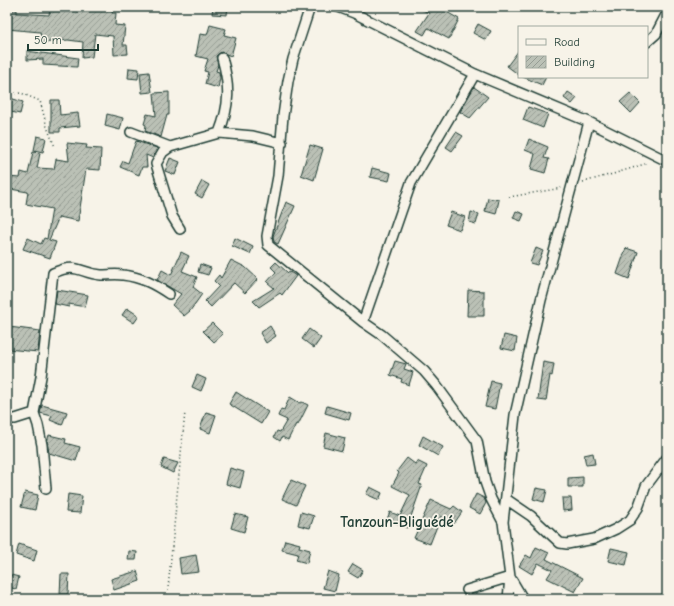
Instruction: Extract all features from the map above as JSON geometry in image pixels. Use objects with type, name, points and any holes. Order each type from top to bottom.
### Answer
[{"type":"street","points":[[310,7],[290,74],[283,116],[282,143],[278,176],[267,236],[268,246],[363,322],[382,335],[424,372],[471,430],[477,441],[481,453],[485,482],[491,499],[503,522]]},
{"type":"street","points":[[338,7],[355,10],[475,74],[588,122],[664,160]]},
{"type":"street","points":[[648,41],[656,34],[667,13]]},
{"type":"street","points":[[219,133],[223,123],[229,93],[227,75],[222,58]]},
{"type":"street","points":[[363,322],[411,183],[475,74]]},
{"type":"street","points":[[508,599],[510,577],[503,522],[512,435],[541,300],[588,122]]},
{"type":"street","points":[[131,132],[170,147]]},
{"type":"street","points":[[180,229],[172,216],[156,164],[163,152],[170,147],[219,133],[253,136],[282,143]]},
{"type":"street","points":[[46,489],[42,445],[34,413],[53,273],[71,267],[101,274],[125,275],[150,282],[169,294]]},
{"type":"street","points":[[7,419],[15,419],[34,413]]},
{"type":"street","points":[[506,499],[530,516],[560,543],[567,544],[594,539],[616,529],[630,520],[638,508],[646,486],[667,458]]},
{"type":"street","points":[[467,590],[510,577]]},
{"type":"street","points":[[510,577],[523,599]]},
{"type":"path","points":[[7,94],[21,93],[40,101],[46,127],[55,147]]},
{"type":"path","points":[[509,197],[549,192],[664,160]]},
{"type":"path","points":[[167,599],[185,412]]},
{"type":"building","points":[[62,7],[113,7],[112,13],[116,13],[115,25],[125,26],[123,45],[127,45],[128,54],[114,55],[113,36],[95,34],[92,57],[82,58],[83,42],[68,40],[42,43],[40,32],[7,29],[7,8],[17,10],[17,13],[49,15],[50,8],[62,10]]},
{"type":"building","points":[[213,7],[228,7],[227,15],[212,14]]},
{"type":"building","points":[[416,7],[438,7],[459,19],[449,39],[428,28],[424,35],[417,31],[429,13]]},
{"type":"building","points":[[478,24],[491,31],[486,40],[473,33]]},
{"type":"building","points":[[210,25],[226,29],[224,35],[236,38],[231,56],[221,52],[216,56],[218,65],[216,71],[219,72],[220,78],[218,88],[205,84],[208,72],[204,71],[208,59],[196,56],[200,34],[207,35]]},
{"type":"building","points":[[27,51],[78,58],[77,67],[43,65],[43,59],[27,60]]},
{"type":"building","points":[[518,51],[518,74],[507,66]]},
{"type":"building","points":[[129,68],[139,69],[138,79],[128,78]]},
{"type":"building","points":[[149,72],[152,92],[142,93],[140,73]]},
{"type":"building","points":[[525,78],[546,78],[542,85]]},
{"type":"building","points":[[474,87],[488,97],[470,118],[460,112]]},
{"type":"building","points":[[169,92],[169,115],[167,115],[161,137],[145,131],[146,125],[144,124],[147,114],[156,116],[154,93]]},
{"type":"building","points":[[568,92],[577,98],[572,104],[564,98]]},
{"type":"building","points":[[630,93],[640,103],[631,113],[620,102]]},
{"type":"building","points":[[10,98],[23,102],[20,114],[7,111]]},
{"type":"building","points":[[51,100],[59,100],[60,115],[78,113],[80,126],[60,128],[60,132],[51,132]]},
{"type":"building","points":[[528,107],[548,114],[543,128],[523,120]]},
{"type":"building","points":[[107,114],[123,118],[120,130],[105,126]]},
{"type":"building","points":[[456,132],[463,136],[452,151],[446,147]]},
{"type":"building","points":[[37,136],[46,138],[43,152],[34,150]]},
{"type":"building","points":[[529,139],[548,147],[544,158],[549,159],[545,173],[531,169],[535,154],[525,150]]},
{"type":"building","points":[[136,141],[157,148],[153,158],[146,155],[147,167],[142,167],[139,175],[120,167],[123,161],[128,163]]},
{"type":"building","points":[[67,143],[87,145],[86,148],[101,149],[100,170],[86,169],[78,221],[59,217],[49,240],[56,242],[50,258],[23,249],[28,238],[41,244],[44,238],[47,239],[52,209],[26,204],[28,192],[10,189],[10,185],[7,184],[7,177],[20,178],[21,172],[28,174],[33,152],[40,153],[37,168],[54,169],[56,159],[69,161]]},
{"type":"building","points":[[310,145],[323,149],[314,180],[301,175]]},
{"type":"building","points":[[170,158],[180,162],[175,175],[165,171]]},
{"type":"building","points":[[372,168],[391,173],[389,181],[370,177]]},
{"type":"building","points":[[202,181],[209,185],[202,198],[195,194]]},
{"type":"building","points":[[488,198],[499,200],[496,214],[485,211]]},
{"type":"building","points":[[286,202],[295,206],[278,244],[274,242],[273,236]]},
{"type":"building","points":[[516,211],[524,214],[521,221],[513,218]]},
{"type":"building","points":[[451,212],[465,217],[460,230],[446,225]]},
{"type":"building","points":[[471,212],[479,214],[476,224],[469,222]]},
{"type":"building","points":[[235,238],[253,247],[250,254],[232,246]]},
{"type":"building","points":[[536,248],[543,251],[537,265],[530,263]]},
{"type":"building","points":[[626,248],[638,252],[629,279],[617,274]]},
{"type":"building","points":[[181,252],[189,256],[182,271],[197,277],[193,287],[202,294],[190,311],[184,316],[172,305],[181,294],[157,280],[162,270],[171,275]]},
{"type":"building","points":[[231,260],[245,267],[258,279],[245,293],[234,283],[211,307],[205,301],[219,286],[214,281],[219,275],[221,278]]},
{"type":"building","points":[[276,262],[288,273],[290,272],[296,276],[282,295],[280,293],[259,307],[253,301],[274,288],[267,282],[276,272],[271,267]]},
{"type":"building","points":[[200,264],[211,268],[208,275],[198,272]]},
{"type":"building","points":[[57,290],[88,295],[85,307],[69,304],[69,307],[55,304]]},
{"type":"building","points":[[468,290],[484,291],[484,316],[467,316]]},
{"type":"building","points":[[127,308],[139,316],[134,323],[122,315]]},
{"type":"building","points":[[212,323],[223,334],[214,342],[203,331]]},
{"type":"building","points":[[270,326],[276,336],[266,343],[260,333]]},
{"type":"building","points":[[9,327],[40,331],[38,352],[7,349]]},
{"type":"building","points":[[309,329],[321,338],[314,348],[302,339]]},
{"type":"building","points":[[504,335],[517,338],[515,351],[501,348]]},
{"type":"building","points":[[395,361],[406,364],[404,369],[413,372],[409,385],[401,382],[402,379],[390,375]]},
{"type":"building","points":[[543,362],[554,364],[552,376],[550,375],[546,401],[538,400]]},
{"type":"building","points":[[197,375],[206,379],[201,391],[192,387]]},
{"type":"building","points":[[491,381],[500,383],[495,409],[485,407]]},
{"type":"building","points":[[236,392],[268,412],[261,424],[229,404]]},
{"type":"building","points":[[290,397],[300,403],[302,402],[308,405],[298,425],[296,424],[288,440],[282,437],[280,441],[274,437],[277,431],[280,432],[287,420],[278,416],[281,409],[284,410]]},
{"type":"building","points":[[42,405],[67,412],[62,425],[50,420],[52,416],[40,413]]},
{"type":"building","points":[[327,406],[351,413],[349,420],[325,413]]},
{"type":"building","points":[[206,412],[216,415],[210,433],[200,429]]},
{"type":"building","points":[[326,433],[345,438],[342,451],[323,446]]},
{"type":"building","points":[[49,435],[66,439],[65,443],[80,447],[76,461],[49,453],[47,442]]},
{"type":"building","points":[[423,436],[443,447],[438,456],[419,445]]},
{"type":"building","points":[[593,453],[595,464],[586,465],[584,455]]},
{"type":"building","points":[[407,458],[415,464],[417,461],[427,466],[419,484],[422,485],[407,528],[387,519],[390,512],[400,516],[410,495],[392,486],[399,473],[397,471]]},
{"type":"building","points":[[164,459],[178,463],[173,473],[161,467]]},
{"type":"building","points":[[230,468],[244,472],[240,488],[226,484]]},
{"type":"building","points":[[583,477],[583,487],[568,487],[568,478]]},
{"type":"building","points":[[291,480],[305,486],[296,505],[282,499]]},
{"type":"building","points":[[370,487],[382,493],[379,500],[366,494]]},
{"type":"building","points":[[536,488],[547,490],[544,502],[533,499]]},
{"type":"building","points":[[25,492],[38,495],[35,510],[21,507]]},
{"type":"building","points":[[68,494],[82,496],[80,513],[66,512]]},
{"type":"building","points":[[476,494],[484,498],[486,503],[480,514],[469,508]]},
{"type":"building","points":[[562,498],[571,498],[572,510],[563,511]]},
{"type":"building","points":[[431,500],[451,509],[454,506],[462,512],[453,525],[441,516],[430,544],[414,538]]},
{"type":"building","points":[[301,512],[314,516],[310,528],[298,525]]},
{"type":"building","points":[[235,514],[248,517],[244,532],[231,528]]},
{"type":"building","points":[[285,540],[300,544],[299,547],[310,550],[307,563],[296,560],[298,554],[282,550]]},
{"type":"building","points":[[19,544],[37,550],[34,561],[16,555]]},
{"type":"building","points":[[536,547],[549,553],[546,559],[583,578],[575,592],[547,578],[552,570],[538,563],[532,574],[519,566],[526,555],[531,558]]},
{"type":"building","points":[[611,548],[629,552],[626,565],[608,561]]},
{"type":"building","points":[[129,551],[137,552],[136,560],[128,560]]},
{"type":"building","points":[[196,555],[199,572],[181,574],[179,558]]},
{"type":"building","points":[[353,564],[363,570],[358,578],[348,572]]},
{"type":"building","points":[[137,571],[140,581],[114,590],[111,579]]},
{"type":"building","points":[[328,571],[339,575],[335,591],[323,588]]},
{"type":"building","points":[[7,574],[19,577],[16,589],[7,587]]},
{"type":"building","points":[[61,574],[69,574],[68,594],[60,594]]},
{"type":"district","name":"Tanzoun-Bliguédé","points":[[397,522]]}]
